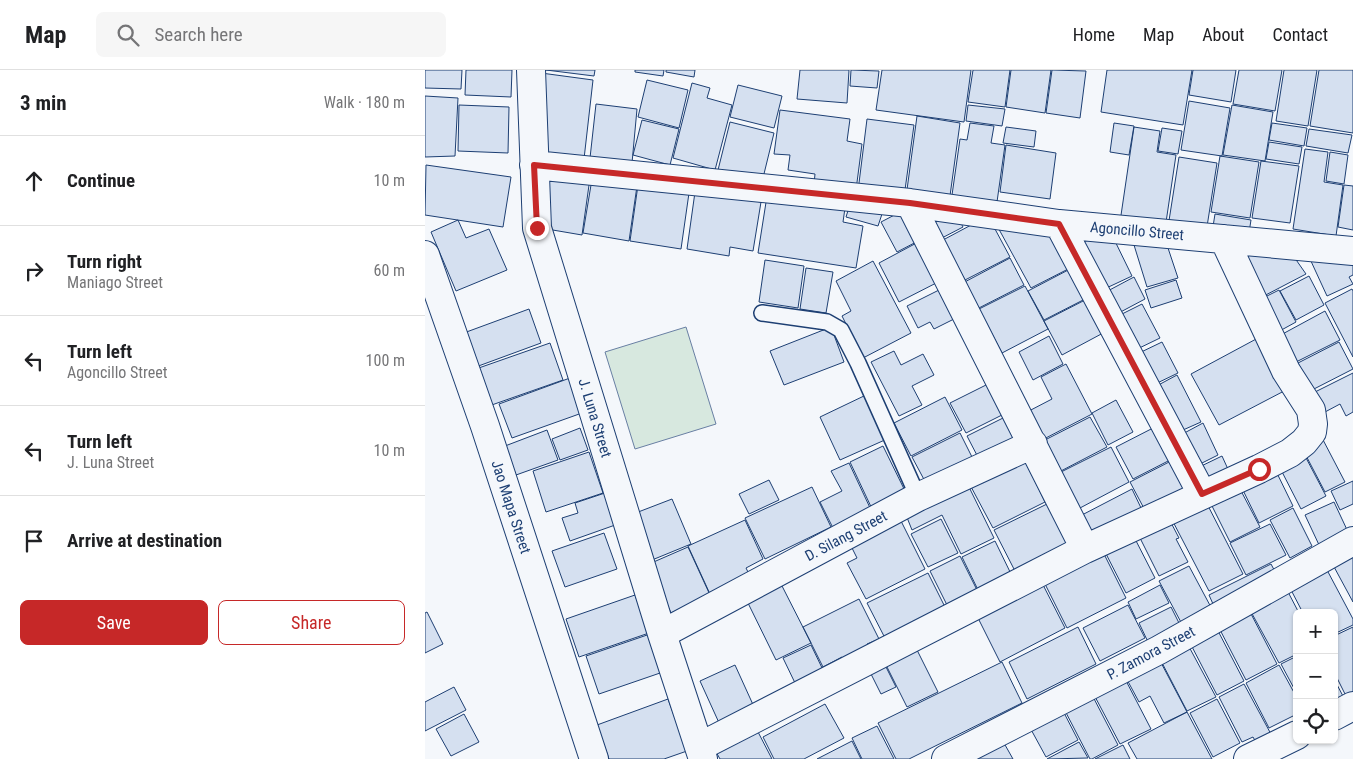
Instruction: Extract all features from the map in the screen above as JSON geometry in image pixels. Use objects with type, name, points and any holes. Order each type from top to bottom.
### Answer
[{"type":"street","name":"J. Luna Street","points":[[531,70],[537,228],[662,634],[701,753]]},
{"type":"street","name":"Agoncillo Street","points":[[534,165],[910,203],[1059,224],[1353,251]]},
{"type":"street","points":[[910,203],[1085,549]]},
{"type":"street","points":[[1059,224],[1202,494]]},
{"type":"street","points":[[701,753],[1085,549],[1259,469],[1290,453],[1304,442],[1312,432],[1311,410],[1286,371],[1224,239]]},
{"type":"street","name":"Jao Mapa Street","points":[[425,255],[485,426],[594,759]]},
{"type":"street","name":"D. Silang Street","points":[[662,634],[918,497],[1033,444]]},
{"type":"street","name":"P. Zamora Street","points":[[946,759],[1159,650],[1353,541]]},
{"type":"street","points":[[1338,714],[1353,706]]},
{"type":"street","points":[[1249,759],[1293,737]]},
{"type":"lane","points":[[763,313],[827,322],[841,330],[858,363],[918,497]]},
{"type":"shaded area","points":[[686,327],[716,424],[635,449],[605,352]]},
{"type":"building","points":[[425,70],[462,70],[461,89],[425,88]]},
{"type":"building","points":[[466,70],[512,70],[511,97],[465,95]]},
{"type":"building","points":[[546,70],[595,70],[594,76]]},
{"type":"building","points":[[635,70],[664,70],[663,76],[635,72]]},
{"type":"building","points":[[666,70],[695,70],[694,77],[666,72]]},
{"type":"building","points":[[800,70],[849,70],[847,103],[797,99]]},
{"type":"building","points":[[851,70],[879,71],[877,88],[850,86]]},
{"type":"building","points":[[882,70],[971,70],[964,122],[876,110]]},
{"type":"building","points":[[973,70],[1010,70],[1005,107],[968,102]]},
{"type":"building","points":[[1011,70],[1051,70],[1045,113],[1006,107]]},
{"type":"building","points":[[1052,70],[1086,71],[1080,118],[1046,113]]},
{"type":"building","points":[[1107,70],[1192,70],[1183,125],[1101,112]]},
{"type":"building","points":[[1193,70],[1236,70],[1231,102],[1189,95]]},
{"type":"building","points":[[1239,70],[1282,70],[1275,111],[1233,104]]},
{"type":"building","points":[[1284,70],[1317,70],[1308,126],[1276,121]]},
{"type":"building","points":[[1319,70],[1353,70],[1353,133],[1310,126]]},
{"type":"building","points":[[541,73],[593,80],[584,159],[542,151]]},
{"type":"building","points":[[647,80],[688,90],[679,128],[638,117]]},
{"type":"building","points":[[692,83],[710,88],[707,98],[732,105],[715,170],[673,158]]},
{"type":"building","points":[[738,85],[782,96],[774,128],[730,117]]},
{"type":"building","points":[[425,96],[458,98],[455,156],[425,157]]},
{"type":"building","points":[[1189,101],[1230,108],[1222,156],[1181,150]]},
{"type":"building","points":[[596,104],[637,109],[632,163],[590,158]]},
{"type":"building","points":[[459,105],[509,107],[508,153],[458,151]]},
{"type":"building","points":[[968,105],[1005,109],[1002,126],[966,121]]},
{"type":"building","points":[[1232,105],[1273,112],[1265,161],[1223,155]]},
{"type":"building","points":[[780,110],[850,119],[847,141],[862,144],[856,190],[814,184],[815,174],[788,170],[790,155],[774,154]]},
{"type":"building","points":[[917,116],[960,123],[949,203],[906,197]]},
{"type":"building","points":[[867,119],[914,125],[904,197],[858,191]]},
{"type":"building","points":[[642,120],[679,129],[670,165],[633,155]]},
{"type":"building","points":[[730,122],[774,133],[762,182],[718,170]]},
{"type":"building","points":[[970,123],[994,126],[991,143],[1005,145],[996,209],[951,202],[960,139],[967,140]]},
{"type":"building","points":[[1114,123],[1134,126],[1129,155],[1110,152]]},
{"type":"building","points":[[1272,123],[1307,128],[1304,146],[1269,140]]},
{"type":"building","points":[[1006,127],[1036,131],[1034,147],[1003,143]]},
{"type":"building","points":[[1134,127],[1160,131],[1157,152],[1176,155],[1165,229],[1120,222]]},
{"type":"building","points":[[1162,128],[1182,131],[1178,154],[1158,151]]},
{"type":"building","points":[[1309,129],[1352,135],[1348,153],[1306,146]]},
{"type":"building","points":[[1269,142],[1302,147],[1299,164],[1266,159]]},
{"type":"building","points":[[1006,145],[1056,153],[1050,199],[1000,192]]},
{"type":"building","points":[[1305,149],[1328,152],[1324,182],[1343,185],[1336,236],[1293,229]]},
{"type":"building","points":[[1330,152],[1348,155],[1344,184],[1326,181]]},
{"type":"building","points":[[1220,156],[1259,162],[1250,218],[1211,212]]},
{"type":"building","points":[[1179,157],[1217,163],[1206,233],[1168,227]]},
{"type":"building","points":[[1261,161],[1299,166],[1290,223],[1252,218]]},
{"type":"building","points":[[426,165],[511,177],[503,227],[425,215]]},
{"type":"building","points":[[540,170],[590,178],[582,235],[541,228]]},
{"type":"building","points":[[592,179],[637,186],[629,241],[583,233]]},
{"type":"building","points":[[638,185],[689,193],[681,249],[630,241]]},
{"type":"building","points":[[1344,185],[1353,186],[1353,230],[1338,227]]},
{"type":"building","points":[[695,192],[761,202],[753,251],[730,247],[729,256],[687,249]]},
{"type":"building","points":[[767,196],[845,208],[843,222],[863,226],[856,268],[758,253]]},
{"type":"building","points":[[851,201],[883,211],[878,226],[846,217]]},
{"type":"building","points":[[906,209],[922,239],[897,252],[881,222]]},
{"type":"building","points":[[955,212],[963,227],[938,240],[930,225]]},
{"type":"building","points":[[1215,214],[1251,220],[1248,239],[1212,233]]},
{"type":"building","points":[[988,216],[1010,257],[965,280],[943,240]]},
{"type":"building","points":[[458,220],[466,238],[489,229],[507,270],[456,291],[431,232]]},
{"type":"building","points":[[995,222],[1055,230],[1074,266],[1031,288]]},
{"type":"building","points":[[1072,233],[1112,235],[1132,276],[1100,291]]},
{"type":"building","points":[[1164,236],[1178,278],[1147,287],[1134,245]]},
{"type":"building","points":[[924,239],[944,279],[899,302],[879,263]]},
{"type":"building","points":[[1235,248],[1292,254],[1306,274],[1260,298]]},
{"type":"building","points":[[1353,257],[1353,275],[1349,277],[1353,284],[1327,296],[1310,259]]},
{"type":"building","points":[[1010,258],[1024,285],[973,311],[959,285]]},
{"type":"building","points":[[765,260],[804,266],[798,308],[759,302]]},
{"type":"building","points":[[873,261],[911,333],[863,358],[842,316],[851,311],[836,281]]},
{"type":"building","points":[[806,268],[833,272],[826,313],[800,309]]},
{"type":"building","points":[[1072,268],[1087,298],[1044,320],[1028,291]]},
{"type":"building","points":[[1309,276],[1324,305],[1296,320],[1280,291]]},
{"type":"building","points":[[1134,277],[1145,299],[1113,316],[1102,294]]},
{"type":"building","points":[[1176,280],[1182,298],[1151,308],[1145,290]]},
{"type":"building","points":[[949,285],[964,314],[934,329],[930,322],[918,328],[907,306]]},
{"type":"building","points":[[1025,286],[1048,329],[1002,353],[979,309]]},
{"type":"building","points":[[1352,289],[1353,291],[1353,357],[1325,303]]},
{"type":"building","points":[[1279,290],[1296,322],[1276,333],[1259,300]]},
{"type":"building","points":[[1087,299],[1105,332],[1062,355],[1044,321]]},
{"type":"building","points":[[1142,304],[1160,338],[1129,353],[1112,319]]},
{"type":"building","points":[[529,309],[541,343],[473,368],[461,334]]},
{"type":"building","points":[[1325,311],[1340,340],[1292,364],[1277,337]]},
{"type":"building","points":[[831,327],[844,362],[784,385],[770,351]]},
{"type":"building","points":[[1049,336],[1063,364],[1033,380],[1019,352]]},
{"type":"building","points":[[1258,338],[1286,390],[1219,425],[1191,374]]},
{"type":"building","points":[[1162,342],[1178,373],[1151,386],[1135,355]]},
{"type":"building","points":[[1339,342],[1353,369],[1312,390],[1298,363]]},
{"type":"building","points":[[550,343],[563,380],[486,407],[473,370]]},
{"type":"building","points":[[894,351],[901,365],[923,354],[934,375],[912,386],[922,405],[899,416],[871,362]]},
{"type":"building","points":[[1066,364],[1092,414],[1042,440],[1027,412],[1052,399],[1041,377]]},
{"type":"building","points":[[1353,373],[1353,412],[1346,416],[1340,404],[1325,412],[1315,392]]},
{"type":"building","points":[[1177,375],[1201,422],[1174,434],[1151,389]]},
{"type":"building","points":[[570,378],[582,413],[512,438],[499,404]]},
{"type":"building","points":[[994,381],[1010,411],[966,433],[950,403]]},
{"type":"building","points":[[866,395],[887,439],[840,460],[820,417]]},
{"type":"building","points":[[945,397],[962,430],[911,456],[894,423]]},
{"type":"building","points":[[1116,400],[1133,432],[1108,445],[1092,413]]},
{"type":"building","points":[[1011,414],[1025,441],[981,463],[967,436]]},
{"type":"building","points":[[1090,417],[1107,447],[1059,472],[1043,441]]},
{"type":"building","points":[[1203,423],[1218,455],[1190,469],[1175,438]]},
{"type":"building","points":[[1155,427],[1172,459],[1133,479],[1116,447]]},
{"type":"building","points":[[580,428],[588,450],[560,460],[552,439]]},
{"type":"building","points":[[547,430],[558,460],[516,475],[505,446]]},
{"type":"building","points":[[960,433],[975,463],[928,487],[912,457]]},
{"type":"building","points":[[1321,436],[1345,482],[1325,492],[1301,446]]},
{"type":"building","points":[[883,446],[907,495],[873,511],[850,462]]},
{"type":"building","points":[[1111,447],[1129,482],[1080,508],[1061,472]]},
{"type":"building","points":[[589,452],[603,493],[546,512],[533,471]]},
{"type":"building","points":[[1304,454],[1326,496],[1301,509],[1279,466]]},
{"type":"building","points":[[1023,456],[1045,502],[993,528],[969,483]]},
{"type":"building","points":[[1222,456],[1232,478],[1203,492],[1191,471]]},
{"type":"building","points":[[1173,460],[1191,494],[1148,516],[1130,482]]},
{"type":"building","points":[[849,463],[872,512],[834,530],[820,502],[842,491],[831,471]]},
{"type":"building","points":[[1273,465],[1293,506],[1259,523],[1239,482]]},
{"type":"building","points":[[769,480],[779,500],[749,514],[739,494]]},
{"type":"building","points":[[1353,481],[1353,504],[1340,510],[1331,491]]},
{"type":"building","points":[[968,485],[994,538],[961,554],[942,515],[912,530],[906,515]]},
{"type":"building","points":[[812,487],[831,527],[765,559],[745,518]]},
{"type":"building","points":[[1132,489],[1142,510],[1091,536],[1080,516]]},
{"type":"building","points":[[1240,489],[1260,527],[1230,542],[1211,504]]},
{"type":"building","points":[[608,492],[618,524],[570,541],[562,518],[578,513],[575,503]]},
{"type":"building","points":[[1203,496],[1243,574],[1209,591],[1169,514]]},
{"type":"building","points":[[672,499],[691,544],[652,560],[633,514]]},
{"type":"building","points":[[1334,502],[1349,534],[1320,547],[1305,515]]},
{"type":"building","points":[[1047,504],[1069,547],[1016,573],[994,530]]},
{"type":"building","points":[[1293,508],[1312,546],[1290,558],[1270,520]]},
{"type":"building","points":[[1167,515],[1179,538],[1176,539],[1188,562],[1159,576],[1136,530]]},
{"type":"building","points":[[899,517],[925,569],[866,599],[847,563],[857,558],[849,542]]},
{"type":"building","points":[[941,519],[958,553],[928,567],[911,534]]},
{"type":"building","points":[[745,520],[763,559],[746,568],[750,576],[710,594],[688,546]]},
{"type":"building","points":[[1270,524],[1286,555],[1246,575],[1230,543]]},
{"type":"building","points":[[1131,531],[1155,578],[1126,593],[1102,546]]},
{"type":"building","points":[[604,533],[617,569],[565,587],[552,551]]},
{"type":"building","points":[[995,541],[1013,578],[980,594],[962,557]]},
{"type":"building","points":[[1100,546],[1126,598],[1067,628],[1041,576]]},
{"type":"building","points":[[688,547],[710,595],[671,613],[649,564]]},
{"type":"building","points":[[1353,554],[1353,602],[1333,565]]},
{"type":"building","points":[[960,556],[979,594],[949,609],[930,571]]},
{"type":"building","points":[[1271,564],[1280,581],[1217,613],[1209,595]]},
{"type":"building","points":[[1189,566],[1213,611],[1183,626],[1159,581]]},
{"type":"building","points":[[1327,570],[1353,619],[1353,625],[1338,632],[1338,609],[1301,609],[1290,588]]},
{"type":"building","points":[[928,573],[946,609],[886,640],[867,603]]},
{"type":"building","points":[[1039,577],[1065,628],[1000,662],[974,610]]},
{"type":"building","points":[[780,582],[811,643],[776,660],[746,599]]},
{"type":"building","points":[[1160,585],[1169,603],[1136,619],[1128,602]]},
{"type":"building","points":[[1287,590],[1297,609],[1293,609],[1293,656],[1279,663],[1250,610]]},
{"type":"building","points":[[635,595],[649,633],[579,657],[566,619]]},
{"type":"building","points":[[859,599],[879,639],[867,644],[871,651],[845,663],[842,657],[823,667],[803,627]]},
{"type":"building","points":[[1128,605],[1145,638],[1100,661],[1083,628]]},
{"type":"building","points":[[1171,607],[1181,627],[1149,644],[1139,623]]},
{"type":"building","points":[[1249,610],[1277,664],[1246,680],[1218,626]]},
{"type":"building","points":[[427,612],[443,644],[425,653],[425,613]]},
{"type":"building","points":[[1078,627],[1096,664],[1027,699],[1009,662]]},
{"type":"building","points":[[1216,627],[1244,681],[1217,695],[1189,641]]},
{"type":"building","points":[[1353,627],[1353,695],[1347,698],[1338,680],[1338,634]]},
{"type":"building","points":[[650,634],[663,672],[599,694],[586,656]]},
{"type":"building","points":[[1187,643],[1216,697],[1187,711],[1159,657]]},
{"type":"building","points":[[811,645],[824,672],[796,685],[783,658]]},
{"type":"building","points":[[915,646],[938,692],[907,707],[884,661]]},
{"type":"building","points":[[1158,657],[1187,712],[1164,723],[1150,696],[1139,702],[1124,674]]},
{"type":"building","points":[[1293,658],[1293,686],[1281,664]]},
{"type":"building","points":[[1002,662],[1022,703],[909,759],[896,759],[878,723]]},
{"type":"building","points":[[735,665],[755,709],[720,725],[700,681]]},
{"type":"building","points":[[885,665],[896,687],[881,694],[870,672]]},
{"type":"building","points":[[1279,665],[1293,691],[1293,716],[1269,728],[1246,683]]},
{"type":"building","points":[[1123,675],[1151,729],[1120,744],[1092,691]]},
{"type":"building","points":[[1244,684],[1272,736],[1257,744],[1253,737],[1242,742],[1219,697]]},
{"type":"building","points":[[454,687],[466,710],[425,731],[425,702]]},
{"type":"building","points":[[1338,687],[1344,698],[1338,702]]},
{"type":"building","points":[[1090,691],[1118,745],[1092,759],[1090,759],[1062,705]]},
{"type":"building","points":[[668,699],[687,751],[664,759],[609,759],[597,725]]},
{"type":"building","points":[[1217,699],[1240,743],[1213,757],[1190,713]]},
{"type":"building","points":[[825,704],[844,738],[804,759],[774,759],[763,737]]},
{"type":"building","points":[[1061,707],[1078,740],[1046,757],[1028,724]]},
{"type":"building","points":[[1187,712],[1212,759],[1137,759],[1128,743]]},
{"type":"building","points":[[464,714],[479,742],[451,756],[436,729]]},
{"type":"building","points":[[877,726],[894,759],[862,759],[852,738]]},
{"type":"building","points":[[757,730],[772,759],[720,759],[715,750]]},
{"type":"building","points":[[1000,736],[1013,759],[971,759]]},
{"type":"building","points":[[852,741],[861,759],[817,759]]},
{"type":"building","points":[[1079,742],[1088,758],[1047,759]]},
{"type":"building","points":[[1123,745],[1130,759],[1095,759]]},
{"type":"route","points":[[537,228],[534,165],[910,203],[1059,224],[1202,494],[1259,469]]}]
